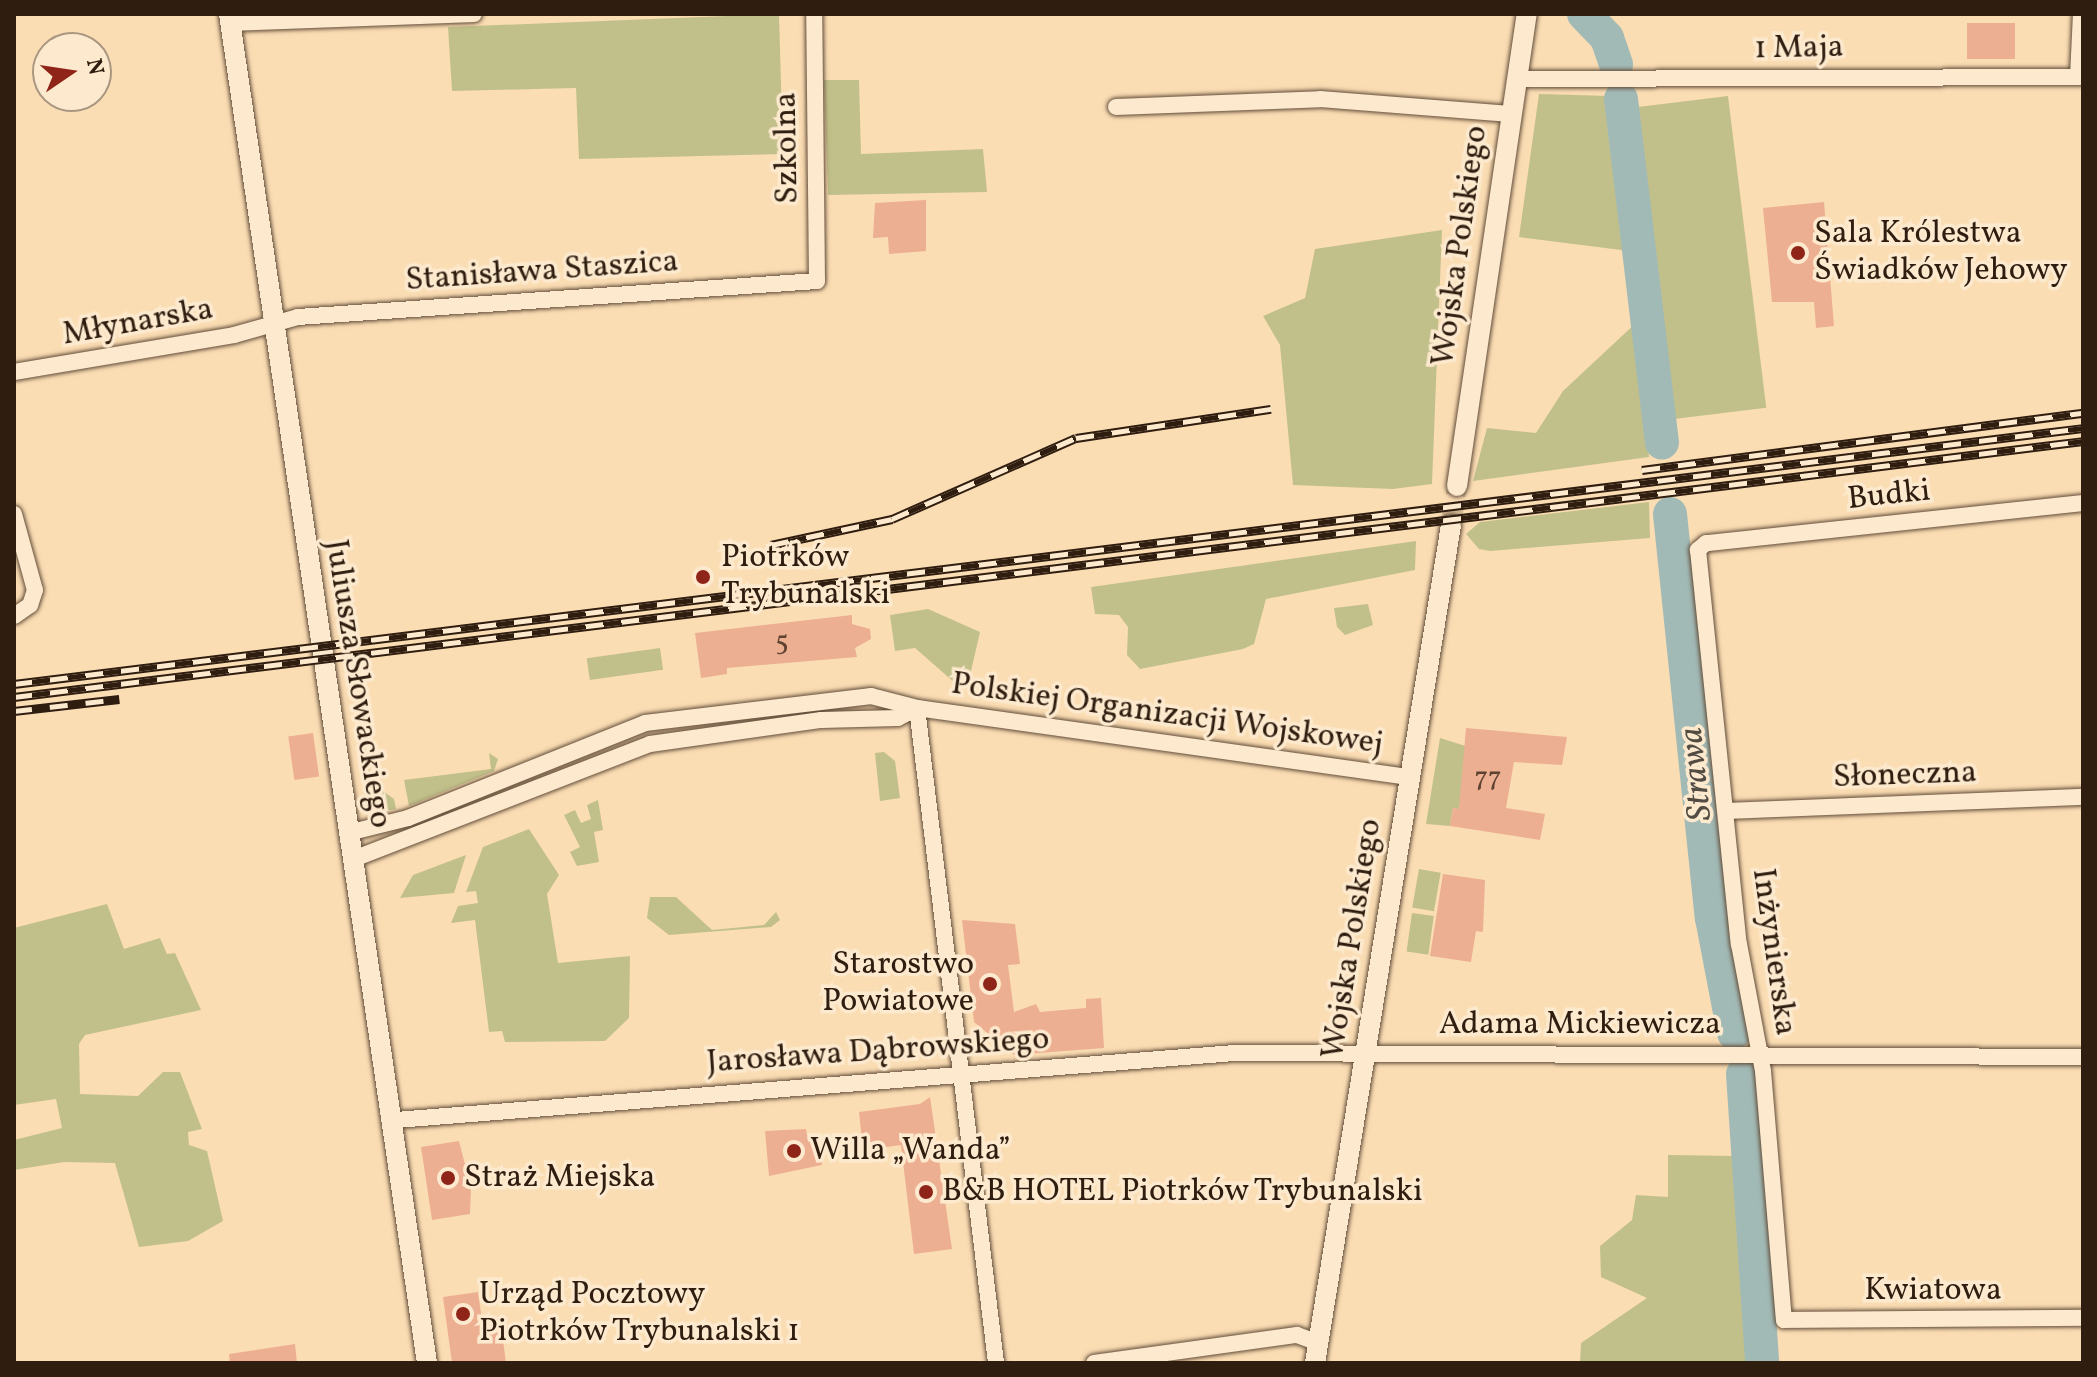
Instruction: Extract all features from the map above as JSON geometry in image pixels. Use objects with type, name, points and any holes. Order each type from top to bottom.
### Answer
[{"type":"street","points":[[229,18],[474,14]]},
{"type":"street","name":"Szkolna","points":[[814,14],[817,281]]},
{"type":"street","name":"Wojska Polskiego","points":[[1457,486],[1527,14]]},
{"type":"street","points":[[2081,14],[2081,77]]},
{"type":"street","name":"Juliusza Słowackiego","points":[[229,18],[271,324],[396,1120],[427,1363]]},
{"type":"street","name":"1 Maja","points":[[1516,79],[2081,77]]},
{"type":"street","points":[[1116,107],[1320,99],[1510,114]]},
{"type":"street","name":"Stanisława Staszica","points":[[271,324],[298,317],[817,281]]},
{"type":"street","name":"Młynarska","points":[[14,372],[271,324]]},
{"type":"street","name":"Budki","points":[[1700,545],[2083,503]]},
{"type":"street","points":[[14,514],[34,598],[14,616]]},
{"type":"street","name":"Wojska Polskiego","points":[[1317,1353],[1451,525]]},
{"type":"street","name":"Inżynierska","points":[[1700,545],[1728,811],[1746,1054],[1784,1320]]},
{"type":"street","name":"Polskiej Organizacji Wojskowej","points":[[352,832],[408,818],[591,743],[661,720],[843,698],[888,697],[917,708],[1409,777]]},
{"type":"street","points":[[917,708],[996,1363]]},
{"type":"street","name":"Polskiej Organizacji Wojskowej","points":[[356,858],[598,762],[685,737],[898,718],[917,708]]},
{"type":"street","points":[[591,743],[598,762]]},
{"type":"street","name":"Słoneczna","points":[[1728,811],[2083,797]]},
{"type":"street","name":"Jarosława Dąbrowskiego","points":[[396,1120],[1235,1053],[1365,1051]]},
{"type":"street","name":"Adama Mickiewicza","points":[[1365,1051],[2083,1057]]},
{"type":"street","name":"Kwiatowa","points":[[1784,1320],[2083,1318]]},
{"type":"street","points":[[1094,1363],[1297,1335],[1317,1353]]},
{"type":"shaded area","points":[[779,14],[783,154],[579,159],[576,88],[452,91],[448,27]]},
{"type":"shaded area","points":[[824,80],[859,80],[861,154],[983,149],[987,192],[828,195]]},
{"type":"shaded area","points":[[1539,94],[1611,96],[1629,251],[1519,237]]},
{"type":"shaded area","points":[[1728,96],[1766,408],[1664,420],[1626,109]]},
{"type":"shaded area","points":[[1442,230],[1432,484],[1393,489],[1293,485],[1280,345],[1263,316],[1305,298],[1315,249]]},
{"type":"shaded area","points":[[1638,321],[1649,457],[1473,481],[1487,428],[1536,433],[1563,391]]},
{"type":"shaded area","points":[[1649,502],[1650,538],[1490,551],[1479,549],[1466,534],[1480,522]]},
{"type":"shaded area","points":[[1416,541],[1415,570],[1266,599],[1254,644],[1243,649],[1140,669],[1127,655],[1128,627],[1119,615],[1095,614],[1091,587]]},
{"type":"shaded area","points":[[1368,604],[1373,625],[1345,635],[1337,627],[1334,608]]},
{"type":"shaded area","points":[[928,609],[980,632],[971,671],[955,683],[915,648],[895,651],[890,615]]},
{"type":"shaded area","points":[[660,648],[663,670],[590,680],[587,658]]},
{"type":"shaded area","points":[[1440,738],[1469,747],[1459,809],[1453,808],[1450,826],[1426,824]]},
{"type":"shaded area","points":[[357,743],[366,747],[372,783],[394,799],[396,809],[378,812],[367,805]]},
{"type":"shaded area","points":[[884,752],[895,761],[900,798],[880,801],[875,753]]},
{"type":"shaded area","points":[[489,753],[498,759],[494,771],[409,806],[404,780],[491,769]]},
{"type":"shaded area","points":[[598,800],[603,830],[594,832],[599,862],[577,866],[570,852],[580,847],[564,815],[575,810],[581,823],[591,819],[587,805]]},
{"type":"shaded area","points":[[529,829],[559,875],[547,894],[558,963],[630,956],[629,1018],[605,1041],[505,1042],[502,1031],[489,1032],[475,920],[451,923],[458,906],[478,903],[476,891],[466,892],[483,847]]},
{"type":"shaded area","points":[[466,855],[454,893],[400,898],[413,875]]},
{"type":"shaded area","points":[[1419,869],[1441,873],[1434,911],[1412,907]]},
{"type":"shaded area","points":[[650,897],[676,897],[712,930],[764,925],[776,912],[780,920],[771,927],[669,935],[647,918]]},
{"type":"shaded area","points":[[107,904],[124,949],[160,938],[167,954],[175,953],[201,1010],[85,1035],[79,1044],[80,1094],[138,1096],[163,1072],[180,1072],[202,1129],[188,1132],[189,1145],[207,1151],[223,1221],[188,1241],[139,1247],[115,1163],[64,1162],[14,1170],[14,1140],[62,1128],[56,1099],[14,1105],[14,928]]},
{"type":"shaded area","points":[[1412,913],[1434,916],[1428,955],[1407,952]]},
{"type":"shaded area","points":[[1668,1155],[1738,1156],[1751,1363],[1580,1363],[1581,1343],[1647,1298],[1601,1277],[1600,1246],[1632,1220],[1636,1195],[1668,1197]]},
{"type":"building","points":[[1967,23],[2015,23],[2015,59],[1967,59]]},
{"type":"building","points":[[926,200],[926,251],[889,254],[888,237],[873,238],[875,203]]},
{"type":"building","name":"Sala Królestwa Świadków Jehowy","points":[[1824,202],[1834,326],[1816,328],[1814,302],[1772,302],[1763,208]]},
{"type":"building","points":[[852,615],[852,624],[870,629],[871,639],[855,648],[857,657],[727,668],[727,674],[701,678],[695,633]]},
{"type":"building","points":[[1466,728],[1567,737],[1562,765],[1514,762],[1506,808],[1545,814],[1540,840],[1450,826],[1453,808],[1459,809]]},
{"type":"building","points":[[313,733],[319,777],[294,780],[288,736]]},
{"type":"building","points":[[1443,874],[1485,880],[1483,932],[1476,931],[1471,962],[1430,956]]},
{"type":"building","name":"Starostwo Powiatowe","points":[[962,920],[1015,924],[1020,964],[1008,965],[1014,1012],[1036,1004],[1040,1012],[1086,1008],[1086,999],[1101,998],[1104,1048],[1014,1055],[974,1022]]},
{"type":"building","name":"B&B HOTEL Piotrków Trybunalski","points":[[930,1097],[952,1249],[914,1254],[901,1145],[863,1150],[859,1112],[920,1104]]},
{"type":"building","name":"Willa „Wanda”","points":[[806,1129],[807,1135],[819,1134],[822,1165],[769,1176],[765,1131]]},
{"type":"building","name":"Straż Miejska","points":[[459,1141],[471,1188],[470,1214],[432,1220],[421,1147]]},
{"type":"building","name":"Urząd Pocztowy Piotrków Trybunalski 1","points":[[478,1292],[484,1334],[502,1332],[506,1363],[452,1363],[443,1297]]},
{"type":"building","points":[[295,1344],[297,1363],[230,1363],[229,1354]]},
{"type":"waterway","name":"Strawa","points":[[1584,14],[1607,38],[1616,64]]},
{"type":"waterway","name":"Strawa","points":[[1621,99],[1662,443]]},
{"type":"waterway","name":"Strawa","points":[[1670,514],[1712,918],[1734,1033]]},
{"type":"waterway","name":"Strawa","points":[[1743,1074],[1762,1363]]},
{"type":"tunnel","points":[[1451,525],[1457,486]]},
{"type":"railway","points":[[771,545],[892,519],[1076,438],[1271,409]]},
{"type":"railway","points":[[1642,470],[2083,413]]},
{"type":"railway","points":[[14,684],[2083,428]]},
{"type":"railway","points":[[14,697],[2083,441]]},
{"type":"railway","points":[[14,711],[119,699]]},
{"type":"place","name":"Sala Królestwa Świadków Jehowy","points":[[1798,253]]},
{"type":"place","name":"Piotrków Trybunalski","points":[[703,577]]},
{"type":"place","name":"Starostwo Powiatowe","points":[[990,984]]},
{"type":"place","name":"Willa „Wanda”","points":[[794,1151]]},
{"type":"place","name":"Straż Miejska","points":[[448,1178]]},
{"type":"place","name":"B&B HOTEL Piotrków Trybunalski","points":[[926,1192]]},
{"type":"place","name":"Urząd Pocztowy Piotrków Trybunalski 1","points":[[463,1314]]}]
